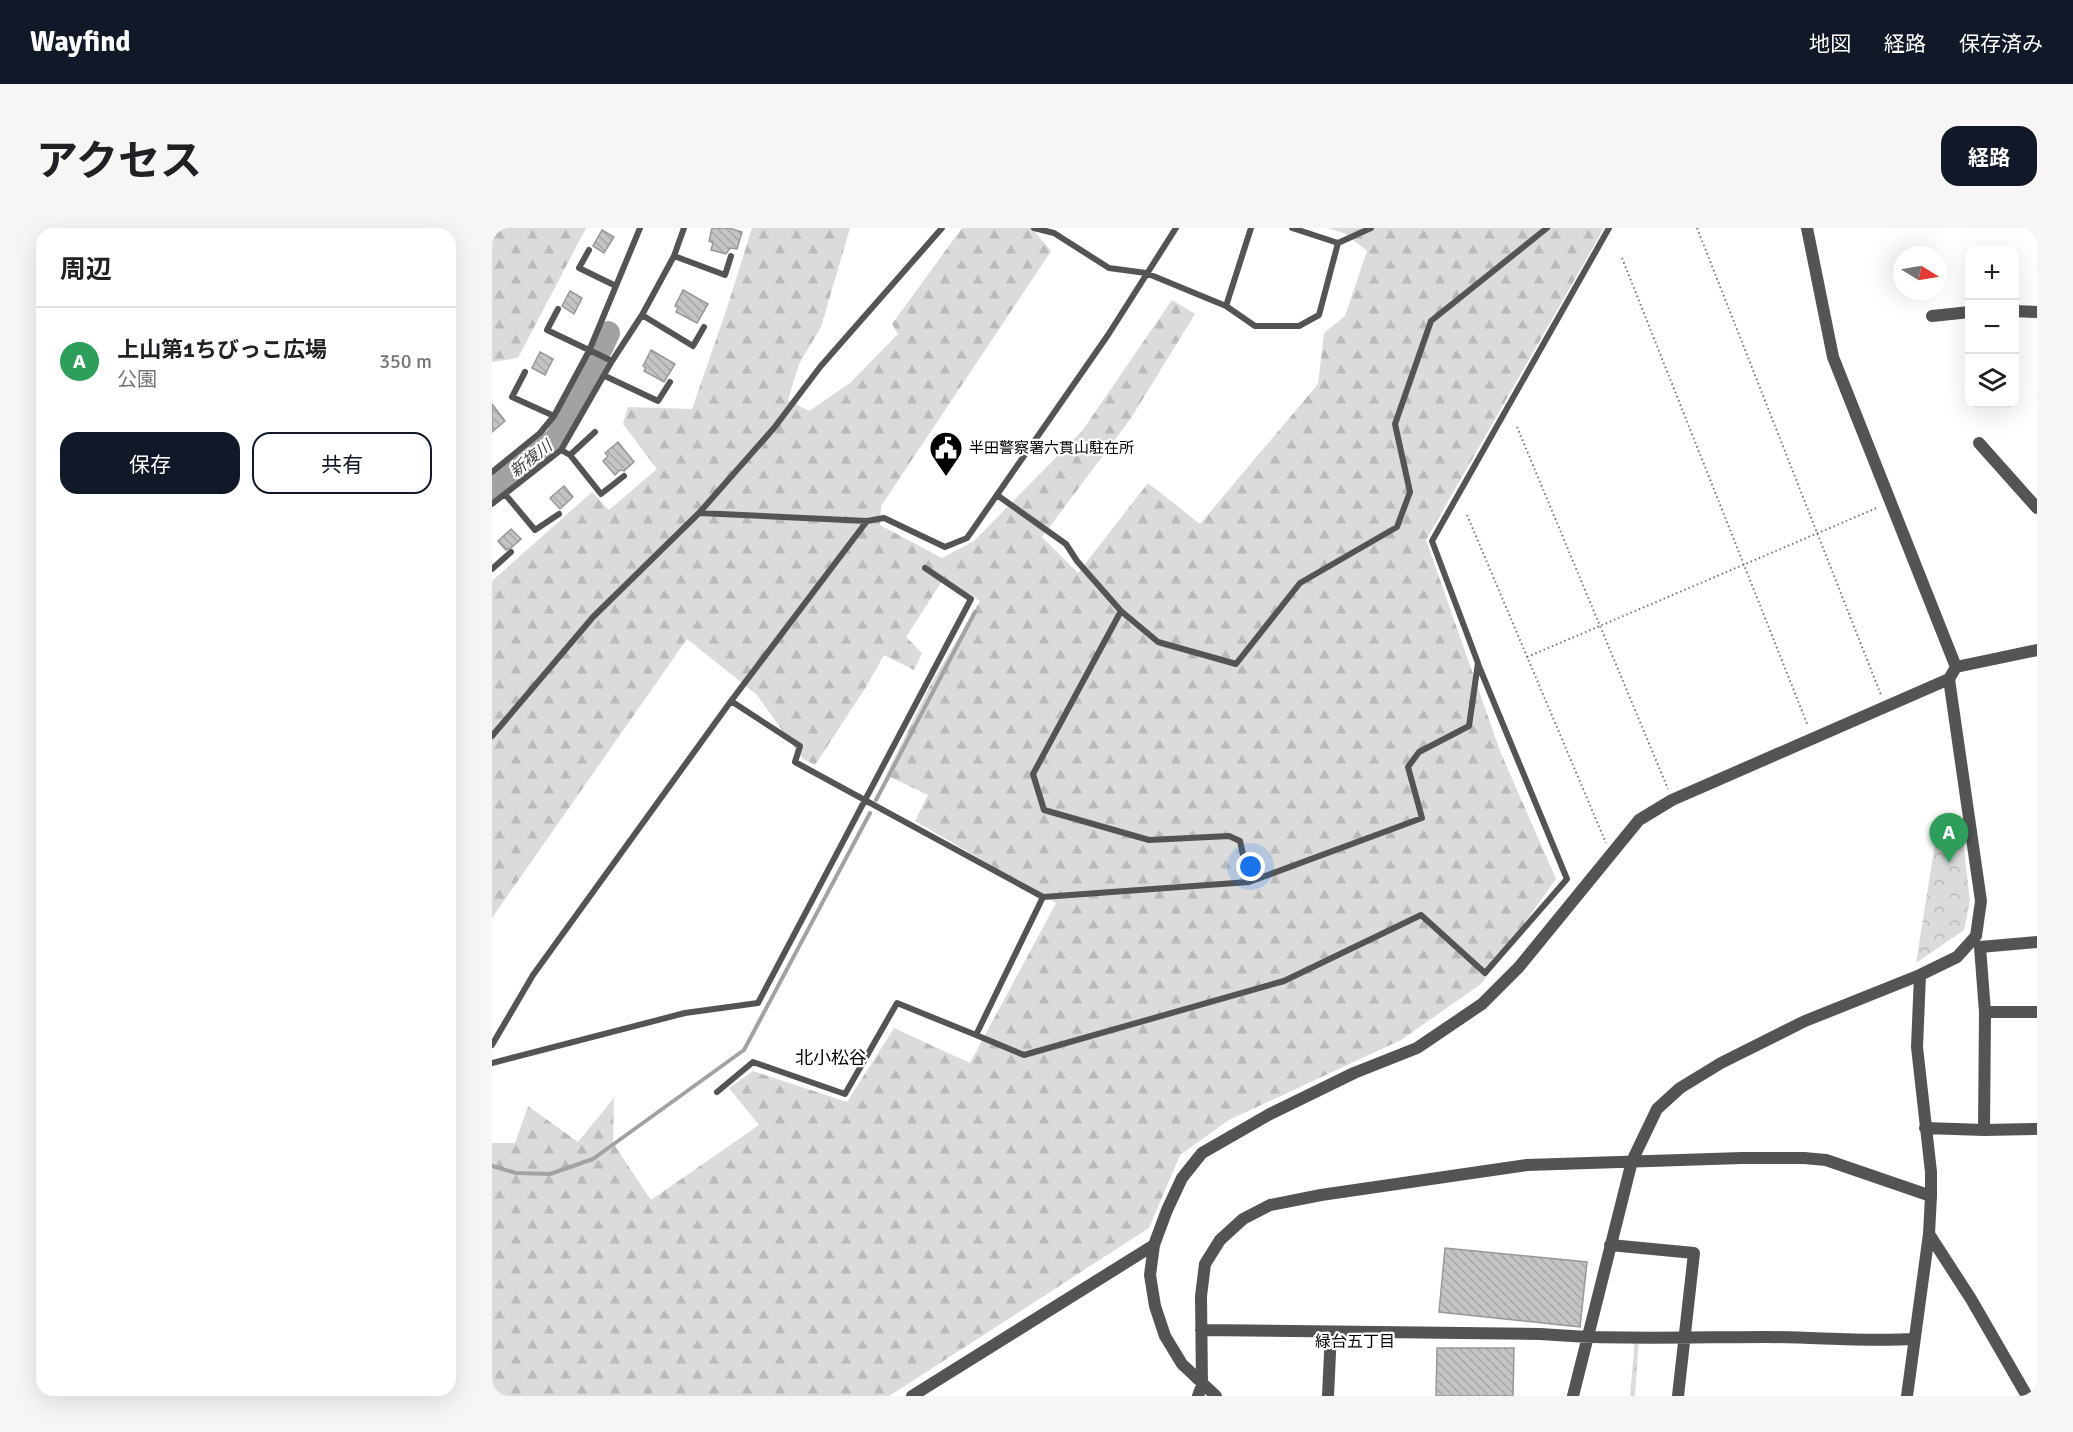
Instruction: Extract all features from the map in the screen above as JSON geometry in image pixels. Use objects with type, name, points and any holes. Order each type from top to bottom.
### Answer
[{"type":"street","points":[[1807,228],[1833,357],[1956,667]]},
{"type":"street","points":[[2019,311],[2037,312]]},
{"type":"street","points":[[1932,316],[1965,313]]},
{"type":"street","points":[[1979,443],[2037,508]]},
{"type":"street","points":[[1216,1396],[1200,1391],[1165,1336],[1155,1306],[1150,1275],[1154,1245],[1167,1210],[1182,1178],[1202,1153],[1270,1114],[1354,1073],[1417,1048],[1482,1004],[1519,967],[1639,820],[1672,800],[1949,679],[1956,667],[2037,650]]},
{"type":"street","points":[[1573,1396],[1632,1161],[1657,1109],[1680,1088],[1720,1063],[1805,1021],[1920,975],[1957,957],[1976,936],[1981,901],[1949,679]]},
{"type":"street","points":[[1984,1130],[1986,1012],[1980,947],[2037,942]]},
{"type":"street","points":[[1907,1396],[1929,1234],[1931,1196],[1931,1172],[1917,1047],[1920,975]]},
{"type":"street","points":[[1986,1012],[2037,1011]]},
{"type":"street","points":[[1925,1128],[2037,1129]]},
{"type":"street","points":[[1200,1391],[1201,1296],[1205,1264],[1220,1240],[1243,1219],[1270,1205],[1321,1195],[1527,1165],[1804,1158],[1826,1160],[1931,1196]]},
{"type":"street","points":[[1929,1234],[1966,1290],[2027,1396]]},
{"type":"street","points":[[912,1396],[1154,1245]]},
{"type":"street","points":[[1610,1245],[1694,1253],[1678,1396]]},
{"type":"street","points":[[1201,1330],[1540,1334],[1586,1338],[1778,1337],[1876,1342],[1914,1339]]},
{"type":"street","points":[[1328,1396],[1331,1332]]},
{"type":"lane","points":[[492,472],[540,433],[554,416],[589,351],[640,228]]},
{"type":"lane","points":[[492,504],[561,450],[612,361],[642,315],[674,256],[684,228]]},
{"type":"lane","points":[[492,736],[593,618],[699,513],[774,428],[820,367],[942,228]]},
{"type":"lane","points":[[1034,228],[1054,233],[1109,268],[1146,273],[1226,306],[1254,326],[1299,326],[1319,315],[1338,243]]},
{"type":"lane","points":[[699,513],[867,521],[884,518],[945,547],[967,538],[1108,335],[1176,228]]},
{"type":"lane","points":[[1226,306],[1251,228]]},
{"type":"lane","points":[[1292,228],[1338,243],[1371,228]]},
{"type":"lane","points":[[997,495],[1066,544],[1077,561],[1121,611],[1158,642],[1236,664],[1300,583],[1397,527],[1410,492],[1395,424],[1431,321],[1547,228]]},
{"type":"lane","points":[[717,1092],[753,1062],[845,1094],[897,1003],[1024,1055],[1284,981],[1421,915],[1485,973],[1567,879],[1478,663],[1432,541],[1609,228]]},
{"type":"lane","points":[[589,250],[579,268],[616,286]]},
{"type":"lane","points":[[674,256],[725,275],[731,256]]},
{"type":"lane","points":[[558,309],[547,330],[612,361]]},
{"type":"lane","points":[[642,315],[693,346],[704,327]]},
{"type":"lane","points":[[525,372],[512,396],[554,416]]},
{"type":"lane","points":[[605,376],[658,401],[670,382]]},
{"type":"lane","points":[[570,455],[595,432]]},
{"type":"lane","points":[[561,450],[570,455],[601,494],[624,476]]},
{"type":"lane","points":[[505,494],[535,530],[559,514]]},
{"type":"lane","points":[[492,1045],[533,975],[731,701],[867,521]]},
{"type":"lane","points":[[492,569],[511,552]]},
{"type":"lane","points":[[492,1063],[685,1013],[758,1004],[971,599],[925,568]]},
{"type":"lane","points":[[1121,611],[1033,774],[1044,810],[1149,840],[1229,836],[1240,841],[1249,882]]},
{"type":"lane","points":[[731,701],[800,746],[795,762],[1043,897],[1249,882],[1422,818],[1408,767],[1419,752],[1469,726],[1478,663]]},
{"type":"lane","points":[[976,1035],[1043,897]]},
{"type":"path","points":[[1697,228],[1885,706]]},
{"type":"path","points":[[1622,258],[1812,737]]},
{"type":"path","points":[[1517,427],[1672,800]]},
{"type":"path","points":[[1527,657],[1890,502]]},
{"type":"path","points":[[1467,515],[1610,854]]},
{"type":"green space","points":[[492,228],[586,228],[518,358],[492,362]]},
{"type":"green space","points":[[752,228],[850,228],[821,327],[799,364],[788,400],[809,411],[850,383],[898,334],[892,324],[962,228],[1038,228],[1035,232],[1051,251],[881,506],[880,525],[942,558],[974,541],[1082,431],[1172,300],[1195,314],[1131,418],[1042,537],[1078,573],[1148,483],[1200,524],[1318,384],[1324,333],[1345,316],[1367,251],[1346,234],[1328,228],[1604,228],[1426,540],[1500,751],[1556,879],[1481,984],[1401,1040],[1229,1120],[1180,1155],[1149,1228],[889,1396],[492,1396],[492,1143],[515,1143],[528,1106],[578,1142],[614,1098],[613,1143],[651,1200],[759,1125],[729,1088],[753,1071],[847,1102],[894,1028],[970,1063],[1056,903],[915,821],[928,795],[886,775],[932,682],[980,601],[944,578],[906,637],[922,653],[914,670],[884,655],[815,765],[803,759],[757,695],[687,639],[492,918],[492,581],[592,492],[609,510],[657,469],[623,424],[628,407],[692,409]]},
{"type":"green space","points":[[1960,816],[1970,901],[1964,930],[1916,963],[1938,825]]},
{"type":"green space","points":[[1635,1338],[1639,1338],[1635,1396],[1630,1396]]},
{"type":"building","points":[[712,228],[729,228],[742,232],[737,249],[730,248],[726,254],[711,250],[713,243],[709,241]]},
{"type":"building","points":[[602,230],[614,237],[604,253],[593,246]]},
{"type":"building","points":[[683,290],[708,304],[697,323],[676,312],[678,308],[675,306]]},
{"type":"building","points":[[570,291],[582,298],[574,314],[562,306]]},
{"type":"building","points":[[651,350],[675,364],[664,382],[644,371],[646,368],[643,366]]},
{"type":"building","points":[[540,352],[553,359],[545,375],[532,368]]},
{"type":"building","points":[[492,404],[505,421],[492,432]]},
{"type":"building","points":[[618,442],[634,462],[615,475],[603,461],[608,456],[605,453]]},
{"type":"building","points":[[564,486],[573,497],[560,509],[550,498]]},
{"type":"building","points":[[511,529],[521,539],[506,550],[498,541]]},
{"type":"building","points":[[1445,1248],[1587,1262],[1580,1327],[1439,1312]]},
{"type":"building","points":[[1437,1348],[1514,1348],[1513,1396],[1436,1396]]},
{"type":"waterway","name":"新複川","points":[[601,348],[608,333]]},
{"type":"waterway","name":"新複川","points":[[492,489],[557,438],[596,359]]},
{"type":"waterway","points":[[876,800],[975,612]]},
{"type":"waterway","points":[[492,1166],[516,1173],[550,1174],[593,1159],[744,1050],[870,813]]},
{"type":"place","name":"半田警察署六貫山駐在所","points":[[946,477]]},
{"type":"place","name":"上山第1ちびっこ広場","points":[[1949,863]]},
{"type":"district","name":"北小松谷","points":[[831,1058]]},
{"type":"district","name":"緑台五丁目","points":[[1355,1342]]}]
